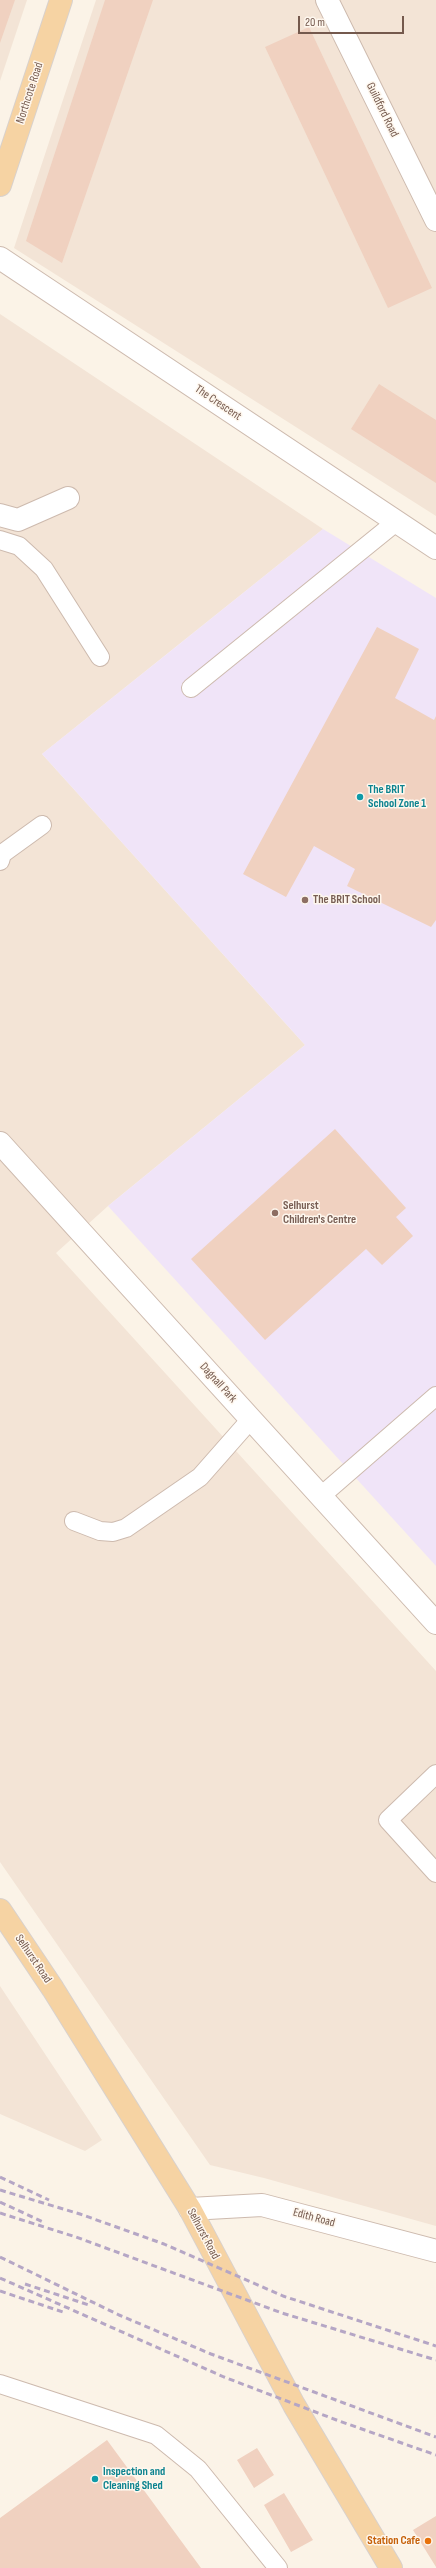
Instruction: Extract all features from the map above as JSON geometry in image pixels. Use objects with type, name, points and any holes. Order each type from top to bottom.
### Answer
[{"type":"main road","name":"Northcote Road","points":[[0,185],[61,0]]},
{"type":"main road","name":"Selhurst Road","points":[[0,1910],[53,1988],[190,2209],[294,2405],[391,2568]]},
{"type":"street","name":"Guildford Road","points":[[327,0],[436,220]]},
{"type":"street","name":"The Crescent","points":[[0,258],[436,548]]},
{"type":"street","points":[[0,515],[18,520],[68,498]]},
{"type":"street","name":"Dagnall Park","points":[[0,1143],[436,1623]]},
{"type":"street","name":"Edith Road","points":[[190,2209],[262,2205],[436,2251]]},
{"type":"lane","points":[[191,688],[396,522]]},
{"type":"lane","points":[[0,540],[19,546],[44,570],[100,657]]},
{"type":"lane","points":[[0,861],[2,854],[42,825]]},
{"type":"lane","points":[[320,1496],[436,1396]]},
{"type":"lane","points":[[74,1521],[100,1531],[112,1532],[126,1528],[200,1477],[251,1419]]},
{"type":"lane","points":[[436,1774],[388,1820],[436,1873]]},
{"type":"lane","points":[[0,2384],[156,2435],[198,2469],[278,2568]]},
{"type":"shaded area","points":[[0,0],[27,0],[0,81]]},
{"type":"shaded area","points":[[96,0],[436,0],[436,516],[14,248]]},
{"type":"shaded area","points":[[0,314],[323,529],[42,754],[305,1045],[108,1206],[56,1253],[436,1671],[436,2226],[264,2178],[210,2165],[0,1862]]},
{"type":"shaded area","name":"The BRIT School","points":[[323,529],[436,598],[436,1566],[108,1206],[305,1045],[42,754]]},
{"type":"shaded area","points":[[0,1986],[102,2140],[85,2151],[0,2114]]},
{"type":"building","points":[[0,0],[15,0],[0,43]]},
{"type":"building","points":[[105,0],[153,0],[62,263],[26,241]]},
{"type":"building","points":[[309,27],[432,288],[388,308],[265,47]]},
{"type":"building","points":[[379,384],[436,420],[436,483],[351,429]]},
{"type":"building","name":"The BRIT School Zone 1","points":[[377,627],[419,649],[395,698],[434,720],[436,716],[436,920],[431,927],[347,886],[355,869],[314,846],[286,897],[243,874]]},
{"type":"building","points":[[335,1129],[406,1208],[396,1217],[413,1236],[382,1265],[366,1249],[265,1340],[191,1259]]},
{"type":"building","name":"Inspection and Cleaning Shed","points":[[107,2440],[201,2568],[0,2568],[0,2518]]},
{"type":"building","points":[[257,2448],[274,2475],[254,2488],[237,2460]]},
{"type":"building","points":[[284,2493],[313,2540],[291,2552],[264,2505]]},
{"type":"building","name":"Station Cafe","points":[[436,2516],[436,2567],[413,2530]]},
{"type":"railway","points":[[0,2177],[49,2200]]},
{"type":"railway","points":[[0,2190],[80,2214],[164,2244],[283,2296],[436,2346]]},
{"type":"railway","points":[[0,2202],[43,2222]]},
{"type":"railway","points":[[0,2213],[76,2237],[282,2313],[436,2360]]},
{"type":"railway","points":[[0,2257],[119,2315],[211,2354],[436,2437]]},
{"type":"railway","points":[[0,2278],[224,2377],[339,2421],[436,2455]]},
{"type":"railway","points":[[25,2284],[89,2305]]},
{"type":"railway","points":[[0,2291],[63,2312]]},
{"type":"place","name":"The BRIT School Zone 1","points":[[360,797]]},
{"type":"place","name":"The BRIT School","points":[[305,900]]},
{"type":"place","name":"Selhurst Children's Centre","points":[[275,1213]]},
{"type":"place","name":"Inspection and Cleaning Shed","points":[[95,2479]]},
{"type":"place","name":"Station Cafe","points":[[428,2541]]}]
